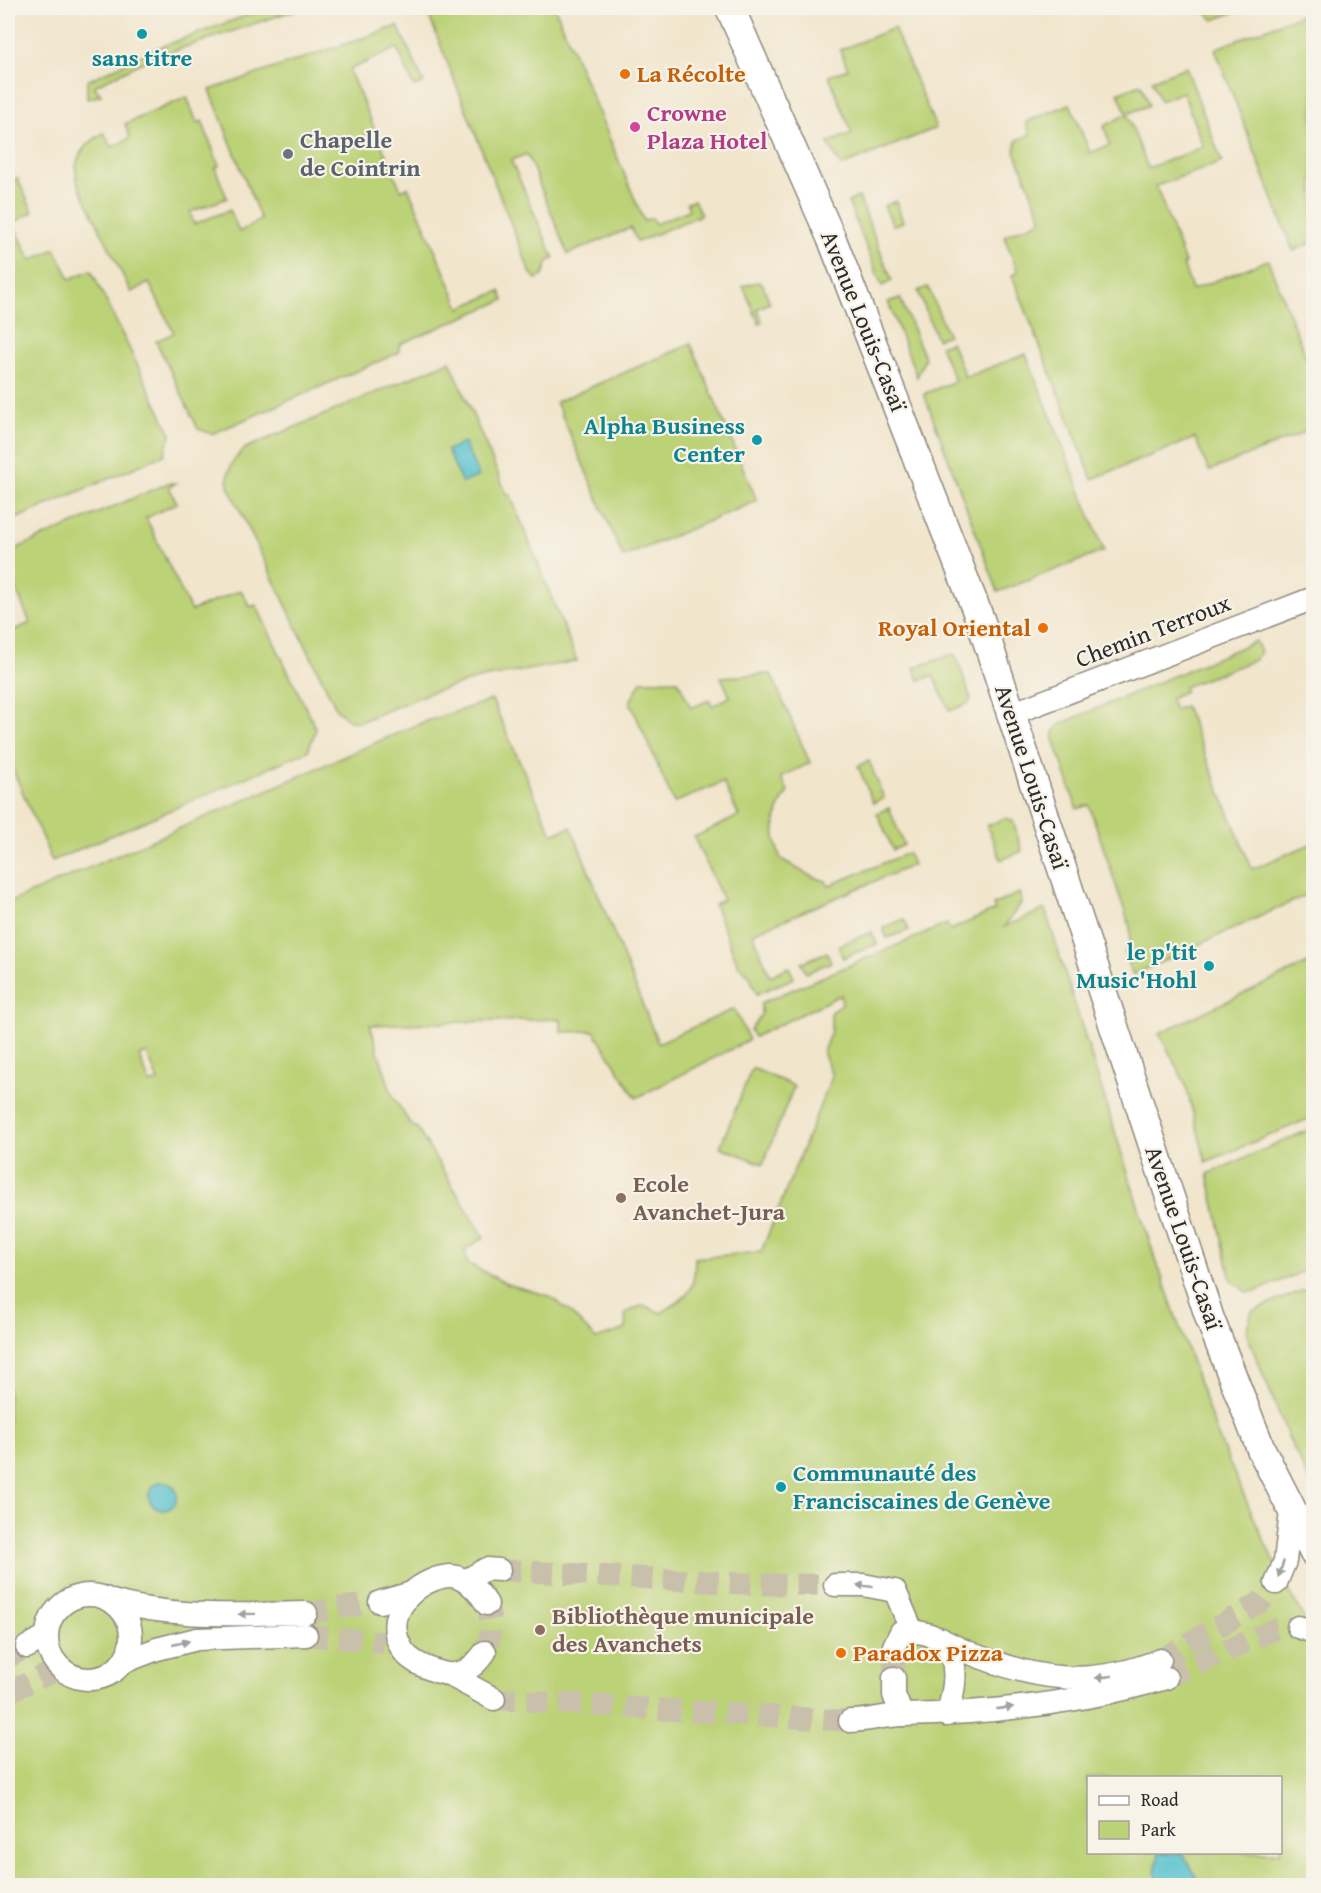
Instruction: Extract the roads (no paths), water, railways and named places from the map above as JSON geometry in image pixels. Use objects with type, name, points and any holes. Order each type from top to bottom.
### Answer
[{"type":"main road","name":"Avenue Louis-Casaï","points":[[730,8],[784,127],[886,373],[981,622],[1210,1319],[1261,1449],[1291,1512],[1314,1553]]},
{"type":"street","name":"Chemin Terroux","points":[[1011,714],[1314,598]]},
{"type":"street","points":[[1276,1583],[1285,1561],[1291,1512]]},
{"type":"street","points":[[465,1581],[486,1569],[499,1570]]},
{"type":"street","points":[[380,1602],[408,1594],[422,1584],[454,1576],[465,1581],[480,1593],[487,1604]]},
{"type":"street","points":[[835,1585],[895,1591],[928,1634],[951,1648],[954,1667],[953,1695],[947,1715]]},
{"type":"street","points":[[408,1594],[399,1607],[392,1646],[414,1660],[452,1676],[494,1699]]},
{"type":"street","points":[[306,1612],[174,1614],[140,1609],[90,1595],[67,1600],[54,1613],[37,1641],[50,1655],[58,1671],[87,1679],[99,1679],[116,1671],[126,1661],[157,1649],[196,1639],[306,1635]]},
{"type":"street","points":[[104,1598],[117,1607],[128,1626],[130,1649],[126,1661]]},
{"type":"street","points":[[850,1721],[902,1715],[947,1715],[1115,1693],[1163,1669],[1132,1671],[1104,1678],[1057,1678],[1005,1667],[928,1634],[901,1632],[894,1646]]},
{"type":"street","points":[[452,1676],[471,1668],[485,1652]]},
{"type":"street","points":[[894,1678],[894,1695],[902,1715]]},
{"type":"water","points":[[464,443],[479,476],[462,483],[447,450]]},
{"type":"water","points":[[163,1482],[173,1486],[177,1496],[173,1506],[163,1510],[153,1506],[149,1496],[153,1486]]},
{"type":"water","points":[[1159,1854],[1184,1854],[1201,1885],[1161,1885],[1155,1872]]},
{"type":"tunnel","points":[[499,1570],[752,1584],[835,1585]]},
{"type":"tunnel","points":[[1160,1660],[1261,1602],[1276,1583]]},
{"type":"tunnel","points":[[306,1613],[380,1602]]},
{"type":"tunnel","points":[[485,1652],[490,1629],[487,1604]]},
{"type":"tunnel","points":[[1166,1678],[1275,1629],[1298,1627]]},
{"type":"tunnel","points":[[306,1635],[384,1643]]},
{"type":"tunnel","points":[[894,1646],[894,1678]]},
{"type":"tunnel","points":[[8,1657],[27,1647]]},
{"type":"tunnel","points":[[8,1692],[53,1672]]},
{"type":"tunnel","points":[[494,1699],[850,1721]]},
{"type":"place","name":"sans titre","points":[[142,34]]},
{"type":"place","name":"La Récolte","points":[[625,74]]},
{"type":"place","name":"Crowne Plaza Hotel","points":[[635,127]]},
{"type":"place","name":"Chapelle de Cointrin","points":[[288,154]]},
{"type":"place","name":"Alpha Business Center","points":[[757,440]]},
{"type":"place","name":"Royal Oriental","points":[[1043,628]]},
{"type":"place","name":"le p'tit Music'Hohl","points":[[1209,966]]},
{"type":"place","name":"Ecole Avanchet-Jura","points":[[621,1198]]},
{"type":"place","name":"Communauté des Franciscaines de Genève","points":[[781,1487]]},
{"type":"place","name":"Bibliothèque municipale des Avanchets","points":[[540,1630]]},
{"type":"place","name":"Paradox Pizza","points":[[841,1653]]}]
